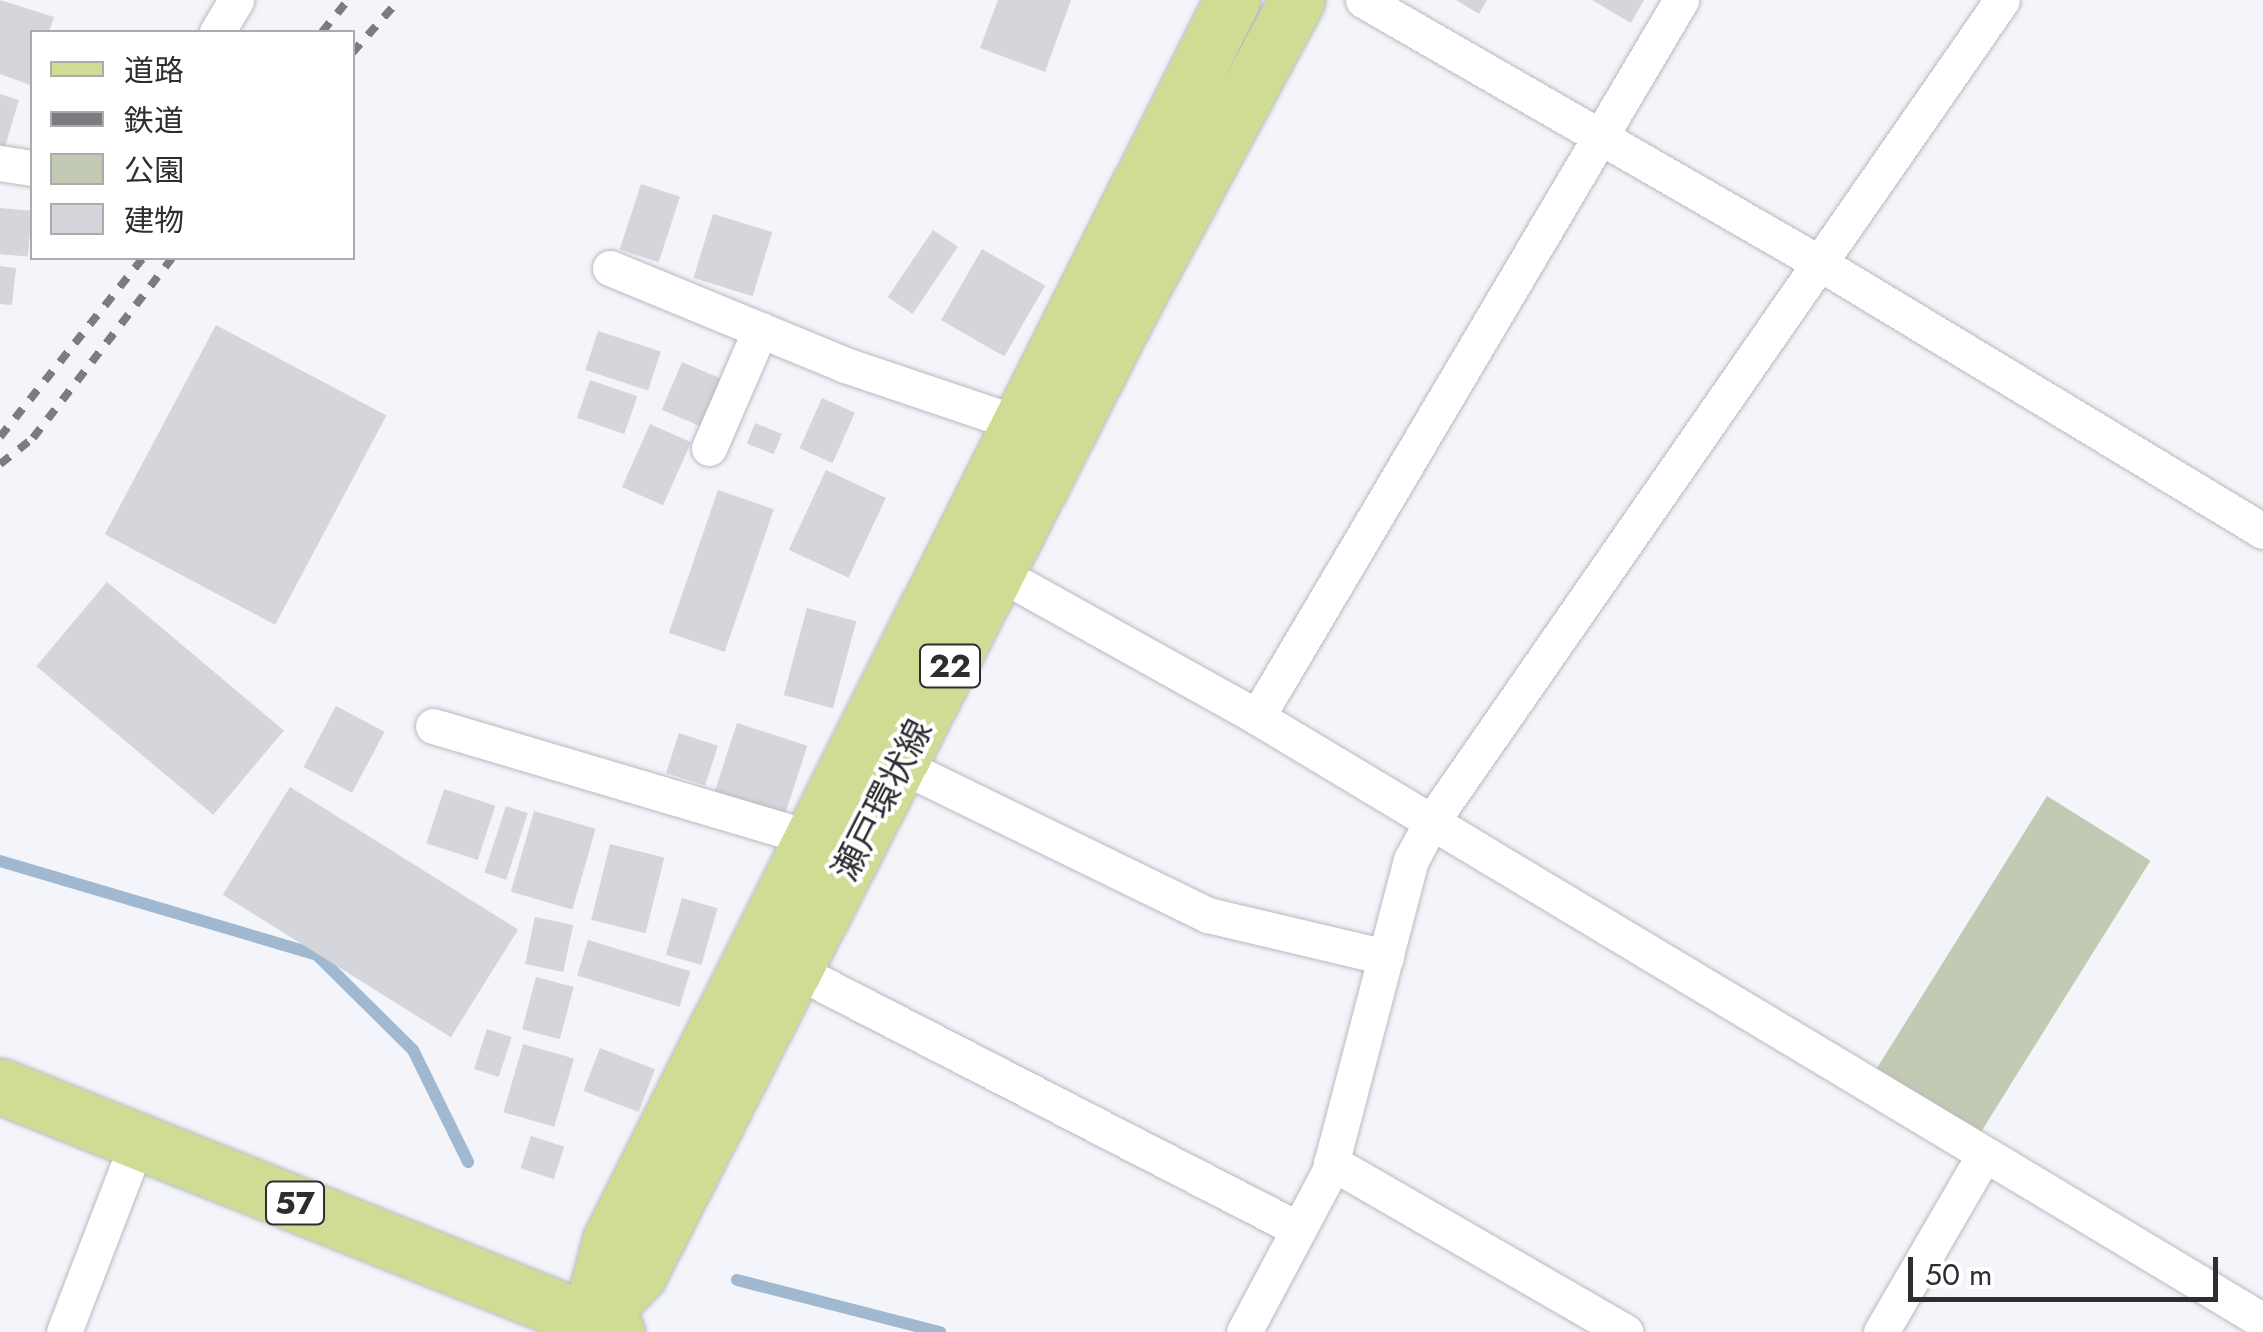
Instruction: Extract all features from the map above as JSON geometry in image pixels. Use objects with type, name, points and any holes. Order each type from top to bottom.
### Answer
[{"type":"main road","name":"瀬戸環状線","points":[[596,1328],[610,1242],[1023,425],[1232,0]]},
{"type":"main road","name":"瀬戸環状線","points":[[596,1328],[639,1274],[997,572],[1297,0]]},
{"type":"main road","name":"57","points":[[0,1086],[596,1328]]},
{"type":"street","points":[[218,30],[236,0]]},
{"type":"street","points":[[1363,0],[1821,264],[2263,531]]},
{"type":"street","points":[[1257,717],[1681,0]]},
{"type":"street","points":[[1244,1332],[1332,1162],[1412,860],[1432,821],[2002,0]]},
{"type":"street","points":[[0,162],[30,168]]},
{"type":"street","points":[[610,268],[760,330],[1023,425]]},
{"type":"street","points":[[710,448],[760,330]]},
{"type":"street","points":[[997,572],[1257,717],[2263,1321]]},
{"type":"street","points":[[434,726],[812,838]]},
{"type":"street","points":[[900,764],[1208,915],[1386,957]]},
{"type":"street","points":[[795,970],[1298,1229]]},
{"type":"street","points":[[64,1332],[138,1140]]},
{"type":"street","points":[[1881,1332],[1984,1155]]},
{"type":"street","points":[[1332,1162],[1626,1332]]},
{"type":"green space","points":[[2047,796],[2150,861],[1979,1135],[1875,1071]]},
{"type":"building","points":[[0,0],[54,17],[50,30],[30,30],[30,85],[0,74]]},
{"type":"building","points":[[998,0],[1071,0],[1045,72],[980,48]]},
{"type":"building","points":[[1456,0],[1487,0],[1479,14]]},
{"type":"building","points":[[1592,0],[1644,0],[1631,23]]},
{"type":"building","points":[[0,94],[19,100],[1,160],[0,160]]},
{"type":"building","points":[[641,184],[680,197],[659,262],[620,250]]},
{"type":"building","points":[[0,208],[30,211],[28,257],[0,254]]},
{"type":"building","points":[[713,214],[772,232],[753,296],[693,278]]},
{"type":"building","points":[[933,230],[958,247],[913,314],[888,297]]},
{"type":"building","points":[[982,249],[1045,286],[1004,357],[941,320]]},
{"type":"building","points":[[0,266],[16,268],[12,305],[0,304]]},
{"type":"building","points":[[216,325],[386,416],[275,625],[105,534]]},
{"type":"building","points":[[598,331],[661,351],[648,390],[585,370]]},
{"type":"building","points":[[682,362],[727,381],[707,429],[662,410]]},
{"type":"building","points":[[590,380],[637,396],[624,434],[577,418]]},
{"type":"building","points":[[822,398],[855,413],[833,463],[800,448]]},
{"type":"building","points":[[755,423],[782,434],[774,454],[747,443]]},
{"type":"building","points":[[650,424],[691,442],[663,505],[622,487]]},
{"type":"building","points":[[826,470],[886,498],[849,578],[789,550]]},
{"type":"building","points":[[718,490],[774,509],[725,652],[669,633]]},
{"type":"building","points":[[107,582],[284,730],[213,815],[36,666]]},
{"type":"building","points":[[807,608],[856,621],[833,708],[784,695]]},
{"type":"building","points":[[336,706],[385,732],[352,793],[304,767]]},
{"type":"building","points":[[737,723],[807,746],[784,819],[713,796]]},
{"type":"building","points":[[679,733],[718,746],[705,786],[666,773]]},
{"type":"building","points":[[290,787],[518,930],[451,1037],[223,895]]},
{"type":"building","points":[[444,789],[495,806],[478,860],[426,843]]},
{"type":"building","points":[[506,806],[528,813],[506,880],[484,873]]},
{"type":"building","points":[[534,811],[596,829],[572,909],[511,892]]},
{"type":"building","points":[[610,844],[664,858],[645,933],[591,920]]},
{"type":"building","points":[[682,898],[718,908],[701,965],[666,955]]},
{"type":"building","points":[[535,917],[573,925],[563,972],[525,964]]},
{"type":"building","points":[[588,940],[690,971],[680,1007],[577,975]]},
{"type":"building","points":[[536,977],[574,987],[560,1039],[522,1029]]},
{"type":"building","points":[[487,1029],[512,1037],[499,1077],[474,1069]]},
{"type":"building","points":[[523,1044],[574,1059],[554,1127],[503,1112]]},
{"type":"building","points":[[600,1048],[655,1069],[639,1112],[584,1091]]},
{"type":"building","points":[[531,1136],[564,1147],[554,1179],[520,1168]]},
{"type":"waterway","points":[[0,861],[317,955],[413,1050],[468,1162]]},
{"type":"waterway","points":[[737,1280],[940,1332]]},
{"type":"railway","points":[[324,30],[348,0]]},
{"type":"railway","points":[[355,50],[399,0]]},
{"type":"railway","points":[[0,437],[141,260]]},
{"type":"railway","points":[[0,464],[33,438],[170,260]]}]
